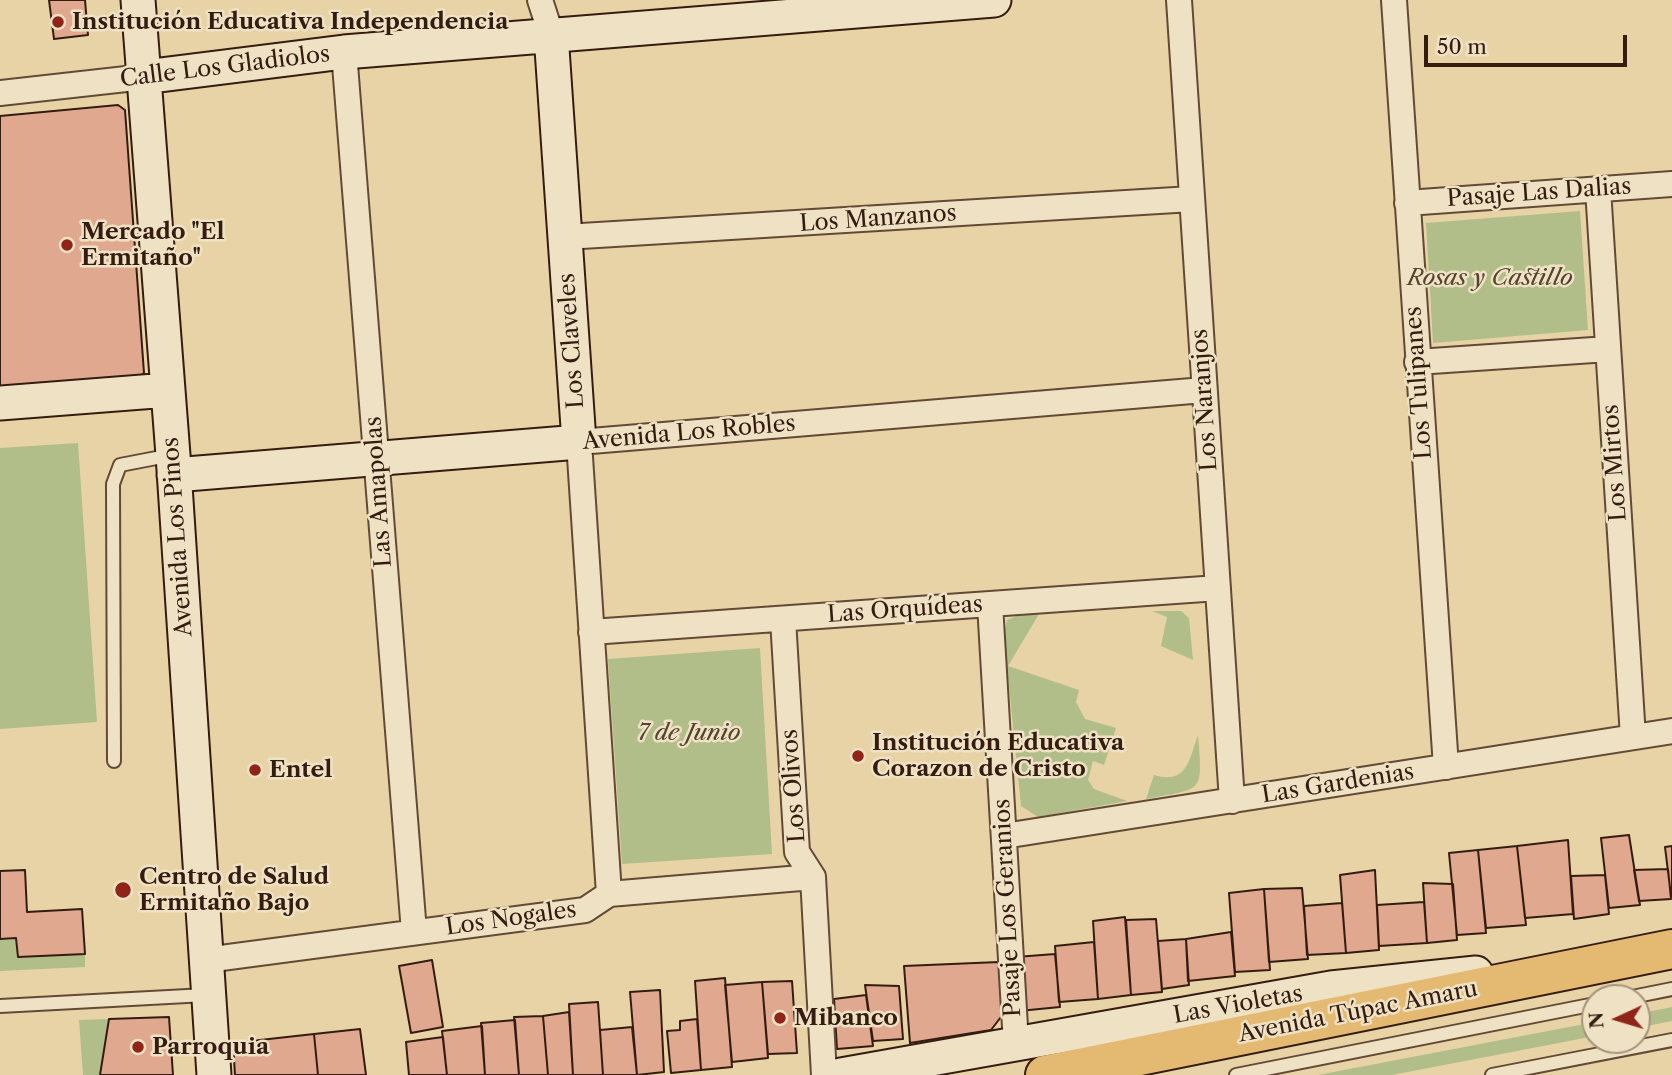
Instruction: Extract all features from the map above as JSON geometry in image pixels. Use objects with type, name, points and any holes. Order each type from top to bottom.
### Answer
[{"type":"main road","name":"Avenida Túpac Amaru","points":[[1045,1075],[1655,952]]},
{"type":"street","name":"Avenida Los Pinos","points":[[138,0],[168,390],[214,1075]]},
{"type":"street","name":"Los Claveles","points":[[540,0],[551,34],[609,894]]},
{"type":"street","name":"Calle Los Gladiolos","points":[[0,93],[344,52],[842,5],[994,0]]},
{"type":"street","name":"Los Naranjos","points":[[1179,0],[1232,801]]},
{"type":"street","name":"Los Tulipanes","points":[[1394,0],[1446,766]]},
{"type":"street","name":"Las Amapolas","points":[[344,52],[414,932]]},
{"type":"street","name":"Pasaje Las Dalias","points":[[1407,203],[1672,184]]},
{"type":"street","name":"Los Mirtos","points":[[1598,189],[1633,737]]},
{"type":"street","name":"Los Manzanos","points":[[565,237],[1192,199]]},
{"type":"street","points":[[1417,362],[1608,349]]},
{"type":"street","points":[[0,403],[168,390]]},
{"type":"street","name":"Avenida Los Robles","points":[[173,465],[376,459],[1204,390]]},
{"type":"street","name":"Las Orquídeas","points":[[592,632],[1218,588]]},
{"type":"street","name":"Pasaje Los Geranios","points":[[990,604],[1016,1044]]},
{"type":"street","name":"Los Olivos","points":[[783,619],[797,852],[813,877],[824,1075]]},
{"type":"street","name":"Las Gardenias","points":[[1004,836],[1672,731]]},
{"type":"street","name":"Los Nogales","points":[[206,960],[585,910],[609,894],[813,877]]},
{"type":"street","name":"Las Violetas","points":[[841,1075],[1331,988],[1655,952]]},
{"type":"lane","points":[[114,761],[113,484],[120,466],[173,465]]},
{"type":"lane","points":[[1651,993],[1672,989]]},
{"type":"lane","points":[[0,1006],[208,995]]},
{"type":"lane","points":[[1236,1075],[1581,1007]]},
{"type":"lane","points":[[1492,1075],[1672,1040]]},
{"type":"green space","name":"Rosas y Castillo","points":[[1580,211],[1588,330],[1433,343],[1426,223]]},
{"type":"green space","points":[[78,443],[97,722],[0,729],[0,448]]},
{"type":"green space","points":[[1152,611],[1181,611],[1189,618],[1193,660],[1161,646],[1167,617]]},
{"type":"green space","points":[[1039,614],[1008,666],[1079,690],[1076,702],[1085,719],[1116,728],[1104,765],[1093,761],[1088,780],[1094,789],[1127,801],[1038,817],[1021,806],[1004,635],[1007,620],[1019,615]]},
{"type":"green space","name":"7 de Junio","points":[[760,648],[772,854],[622,864],[608,659]]},
{"type":"green space","points":[[1198,735],[1200,769],[1195,785],[1179,793],[1146,799],[1154,775],[1174,776],[1185,768]]},
{"type":"green space","points":[[16,938],[18,957],[85,954],[85,967],[0,971],[0,939]]},
{"type":"green space","points":[[1672,1007],[1672,1021],[1651,1025],[1651,1011]]},
{"type":"green space","points":[[109,1019],[100,1075],[83,1075],[79,1020]]},
{"type":"green space","points":[[1581,1025],[1581,1039],[1392,1075],[1318,1075]]},
{"type":"building","points":[[49,0],[85,0],[88,35],[54,39]]},
{"type":"building","name":"Mercado \"El Ermitaño\"","points":[[118,105],[125,110],[144,373],[135,381],[0,391],[0,116]]},
{"type":"building","points":[[1629,835],[1640,905],[1609,908],[1601,838]]},
{"type":"building","points":[[1568,840],[1573,914],[1525,918],[1517,846]]},
{"type":"building","points":[[1517,846],[1526,925],[1486,928],[1478,850]]},
{"type":"building","points":[[1672,846],[1672,896],[1671,896],[1665,847]]},
{"type":"building","points":[[1478,850],[1486,933],[1457,935],[1449,853]]},
{"type":"building","points":[[1668,869],[1671,899],[1639,901],[1634,870]]},
{"type":"building","points":[[25,870],[27,912],[82,909],[85,954],[18,957],[16,938],[0,939],[0,871]]},
{"type":"building","points":[[1375,870],[1379,950],[1346,953],[1340,875]]},
{"type":"building","points":[[1605,875],[1609,914],[1574,919],[1571,876]]},
{"type":"building","points":[[1423,883],[1453,884],[1457,940],[1427,943]]},
{"type":"building","points":[[1302,888],[1308,959],[1269,962],[1264,889]]},
{"type":"building","points":[[1264,889],[1270,970],[1235,972],[1229,893]]},
{"type":"building","points":[[1424,902],[1427,943],[1379,946],[1377,905]]},
{"type":"building","points":[[1342,903],[1346,953],[1307,955],[1304,906]]},
{"type":"building","points":[[1125,917],[1131,995],[1098,999],[1093,921]]},
{"type":"building","points":[[1156,919],[1162,992],[1131,995],[1126,920]]},
{"type":"building","points":[[1231,932],[1235,976],[1188,981],[1186,939]]},
{"type":"building","points":[[1186,939],[1189,985],[1162,989],[1158,941]]},
{"type":"building","points":[[1094,942],[1098,999],[1059,1002],[1055,946]]},
{"type":"building","points":[[1055,954],[1060,1007],[1019,1011],[1016,957]]},
{"type":"building","points":[[432,960],[443,1027],[411,1033],[399,966]]},
{"type":"building","points":[[999,962],[1004,1013],[991,1030],[910,1043],[904,966]]},
{"type":"building","points":[[725,978],[732,1067],[701,1070],[695,981]]},
{"type":"building","name":"Mibanco","points":[[792,981],[797,1053],[768,1054],[762,982]]},
{"type":"building","points":[[762,982],[768,1058],[732,1062],[725,985]]},
{"type":"building","points":[[865,985],[899,986],[903,1039],[873,1041]]},
{"type":"building","points":[[660,990],[664,1072],[637,1075],[630,992]]},
{"type":"building","points":[[866,995],[873,1046],[837,1049],[834,999]]},
{"type":"building","points":[[598,1002],[603,1075],[573,1075],[569,1004]]},
{"type":"building","points":[[569,1012],[573,1075],[548,1075],[543,1016]]},
{"type":"building","points":[[543,1016],[548,1075],[519,1075],[514,1017]]},
{"type":"building","name":"Parroquia","points":[[169,1017],[173,1075],[100,1075],[109,1019]]},
{"type":"building","points":[[697,1019],[701,1070],[671,1073],[667,1031],[680,1030],[680,1021]]},
{"type":"building","points":[[515,1020],[519,1075],[485,1075],[481,1023]]},
{"type":"building","points":[[482,1026],[485,1075],[447,1075],[442,1031]]},
{"type":"building","points":[[632,1027],[637,1075],[603,1075],[600,1030]]},
{"type":"building","points":[[360,1029],[366,1075],[318,1075],[314,1034]]},
{"type":"building","points":[[314,1034],[318,1075],[235,1075],[233,1043]]},
{"type":"building","points":[[443,1037],[447,1075],[409,1075],[406,1042]]},
{"type":"place","name":"Institución Educativa Independencia","points":[[58,22]]},
{"type":"place","name":"Mercado \"El Ermitaño\"","points":[[67,245]]},
{"type":"place","name":"Institución Educativa Corazon de Cristo","points":[[858,756]]},
{"type":"place","name":"Entel","points":[[255,770]]},
{"type":"place","name":"Centro de Salud Ermitaño Bajo","points":[[123,890]]},
{"type":"place","name":"Mibanco","points":[[780,1018]]},
{"type":"place","name":"Parroquia","points":[[138,1047]]}]
